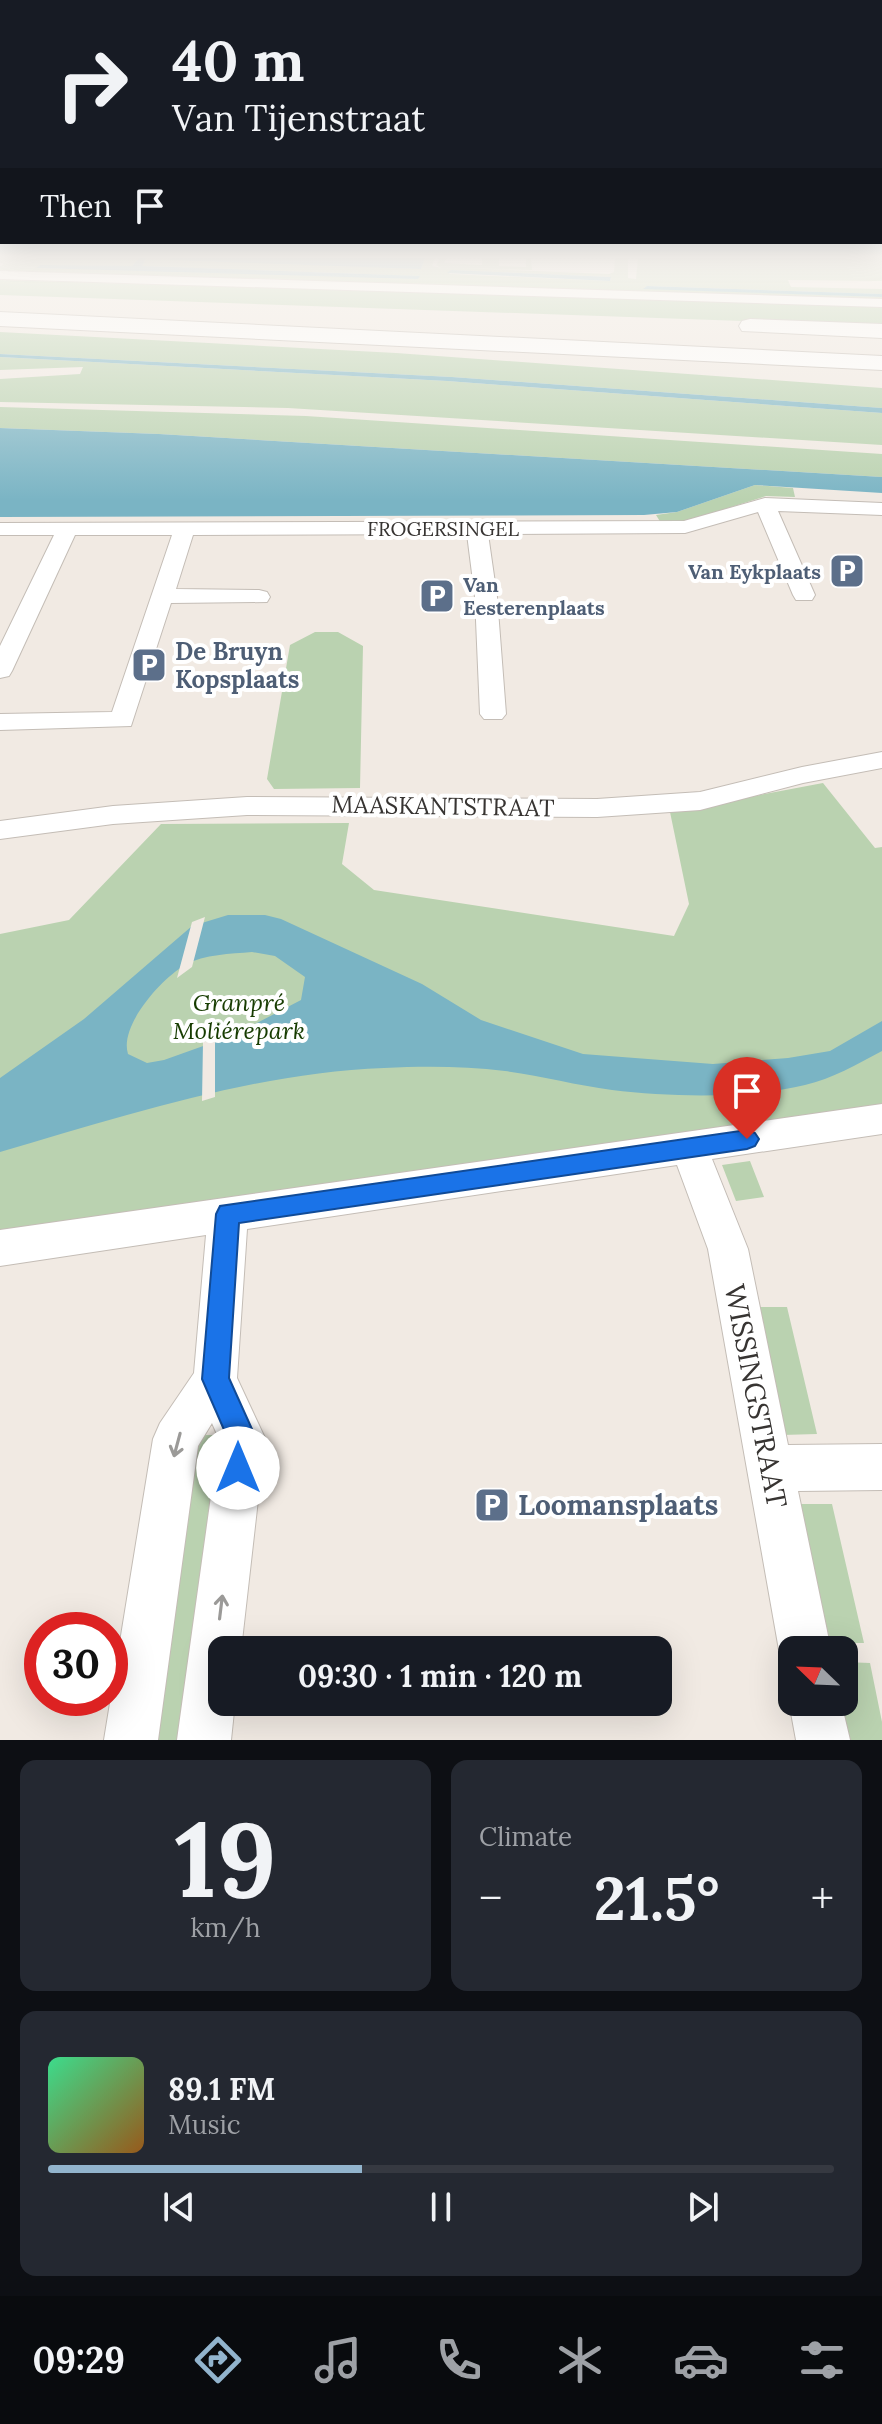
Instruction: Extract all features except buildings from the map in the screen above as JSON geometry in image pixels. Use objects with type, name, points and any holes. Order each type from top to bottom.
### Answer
[{"type":"highway","points":[[345,339],[546,357],[882,380]]},
{"type":"highway","points":[[413,339],[882,363]]},
{"type":"highway","points":[[722,339],[882,347]]},
{"type":"street","name":"FROGERSINGEL","points":[[0,529],[685,527],[765,504],[882,509]]},
{"type":"street","points":[[765,504],[804,595]]},
{"type":"street","points":[[477,528],[486,597],[493,714]]},
{"type":"street","points":[[0,671],[6,644],[67,529]]},
{"type":"street","points":[[0,722],[122,720],[184,529]]},
{"type":"street","points":[[162,596],[259,597]]},
{"type":"street","name":"MAASKANTSTRAAT","points":[[0,830],[113,815],[247,806],[367,804],[597,808],[700,801],[802,775],[882,760]]},
{"type":"street","points":[[0,1248],[882,1119]]},
{"type":"street","name":"WISSINGSTRAAT","points":[[689,1148],[728,1249],[802,1636]]},
{"type":"street","points":[[131,1740],[176,1439],[215,1379],[228,1214]]},
{"type":"street","points":[[204,1740],[242,1438],[215,1379]]},
{"type":"street","points":[[770,1468],[882,1467]]},
{"type":"street","points":[[818,1716],[823,1740]]},
{"type":"green space","points":[[0,339],[136,339],[396,353],[882,388],[882,408],[452,377],[0,354]]},
{"type":"green space","points":[[0,357],[447,381],[882,413],[882,445],[288,408],[0,402],[0,379],[80,374],[83,367],[0,370]]},
{"type":"green space","points":[[0,407],[306,416],[882,454],[882,477],[159,434],[0,428]]},
{"type":"green space","points":[[755,485],[793,488],[795,497],[766,496],[684,522],[661,523],[656,515],[677,512]]},
{"type":"green space","points":[[315,632],[338,632],[363,646],[360,788],[274,789],[267,779],[290,645]]},
{"type":"green space","name":"Granpré Moliérepark","points":[[823,783],[875,848],[882,847],[882,1107],[731,1125],[656,1140],[0,1238],[0,934],[69,920],[161,824],[349,823],[342,864],[374,890],[674,936],[689,904],[670,812]]},
{"type":"green space","points":[[750,1161],[764,1197],[736,1201],[722,1165]]},
{"type":"green space","points":[[755,1307],[787,1307],[817,1434],[782,1435]]},
{"type":"green space","points":[[193,1435],[225,1435],[186,1740],[149,1740]]},
{"type":"green space","points":[[795,1504],[832,1504],[864,1643],[858,1643],[858,1636],[823,1636]]},
{"type":"green space","points":[[858,1663],[870,1663],[882,1722],[882,1740],[846,1740],[841,1716],[858,1716]]},
{"type":"water","points":[[0,354],[452,377],[882,408],[882,413],[447,381],[0,357]]},
{"type":"water","points":[[0,428],[159,434],[882,477],[882,493],[755,485],[677,512],[644,515],[0,517]]},
{"type":"water","points":[[228,915],[265,915],[281,919],[422,984],[481,1020],[583,1054],[713,1064],[788,1058],[830,1051],[882,1021],[882,1051],[815,1082],[782,1090],[734,1095],[635,1092],[475,1068],[414,1067],[335,1072],[286,1078],[190,1098],[0,1152],[0,1078],[84,1019],[192,926]],"holes":[[[252,952],[275,956],[305,977],[301,1000],[234,1035],[164,1060],[147,1063],[128,1054],[130,1030],[144,1004],[185,965],[226,954]]]},
{"type":"pier","points":[[205,917],[192,967],[177,978],[192,922]]},
{"type":"pier","points":[[215,1038],[215,1097],[202,1101],[203,1042]]},
{"type":"place","name":"Van Eykplaats","points":[[847,571]]},
{"type":"place","name":"Van Eesterenplaats","points":[[437,596]]},
{"type":"place","name":"De Bruyn Kopsplaats","points":[[149,665]]},
{"type":"place","name":"Loomansplaats","points":[[492,1505]]},
{"type":"route","points":[[238,1468],[242,1438],[215,1379],[228,1214],[747,1139]]}]
